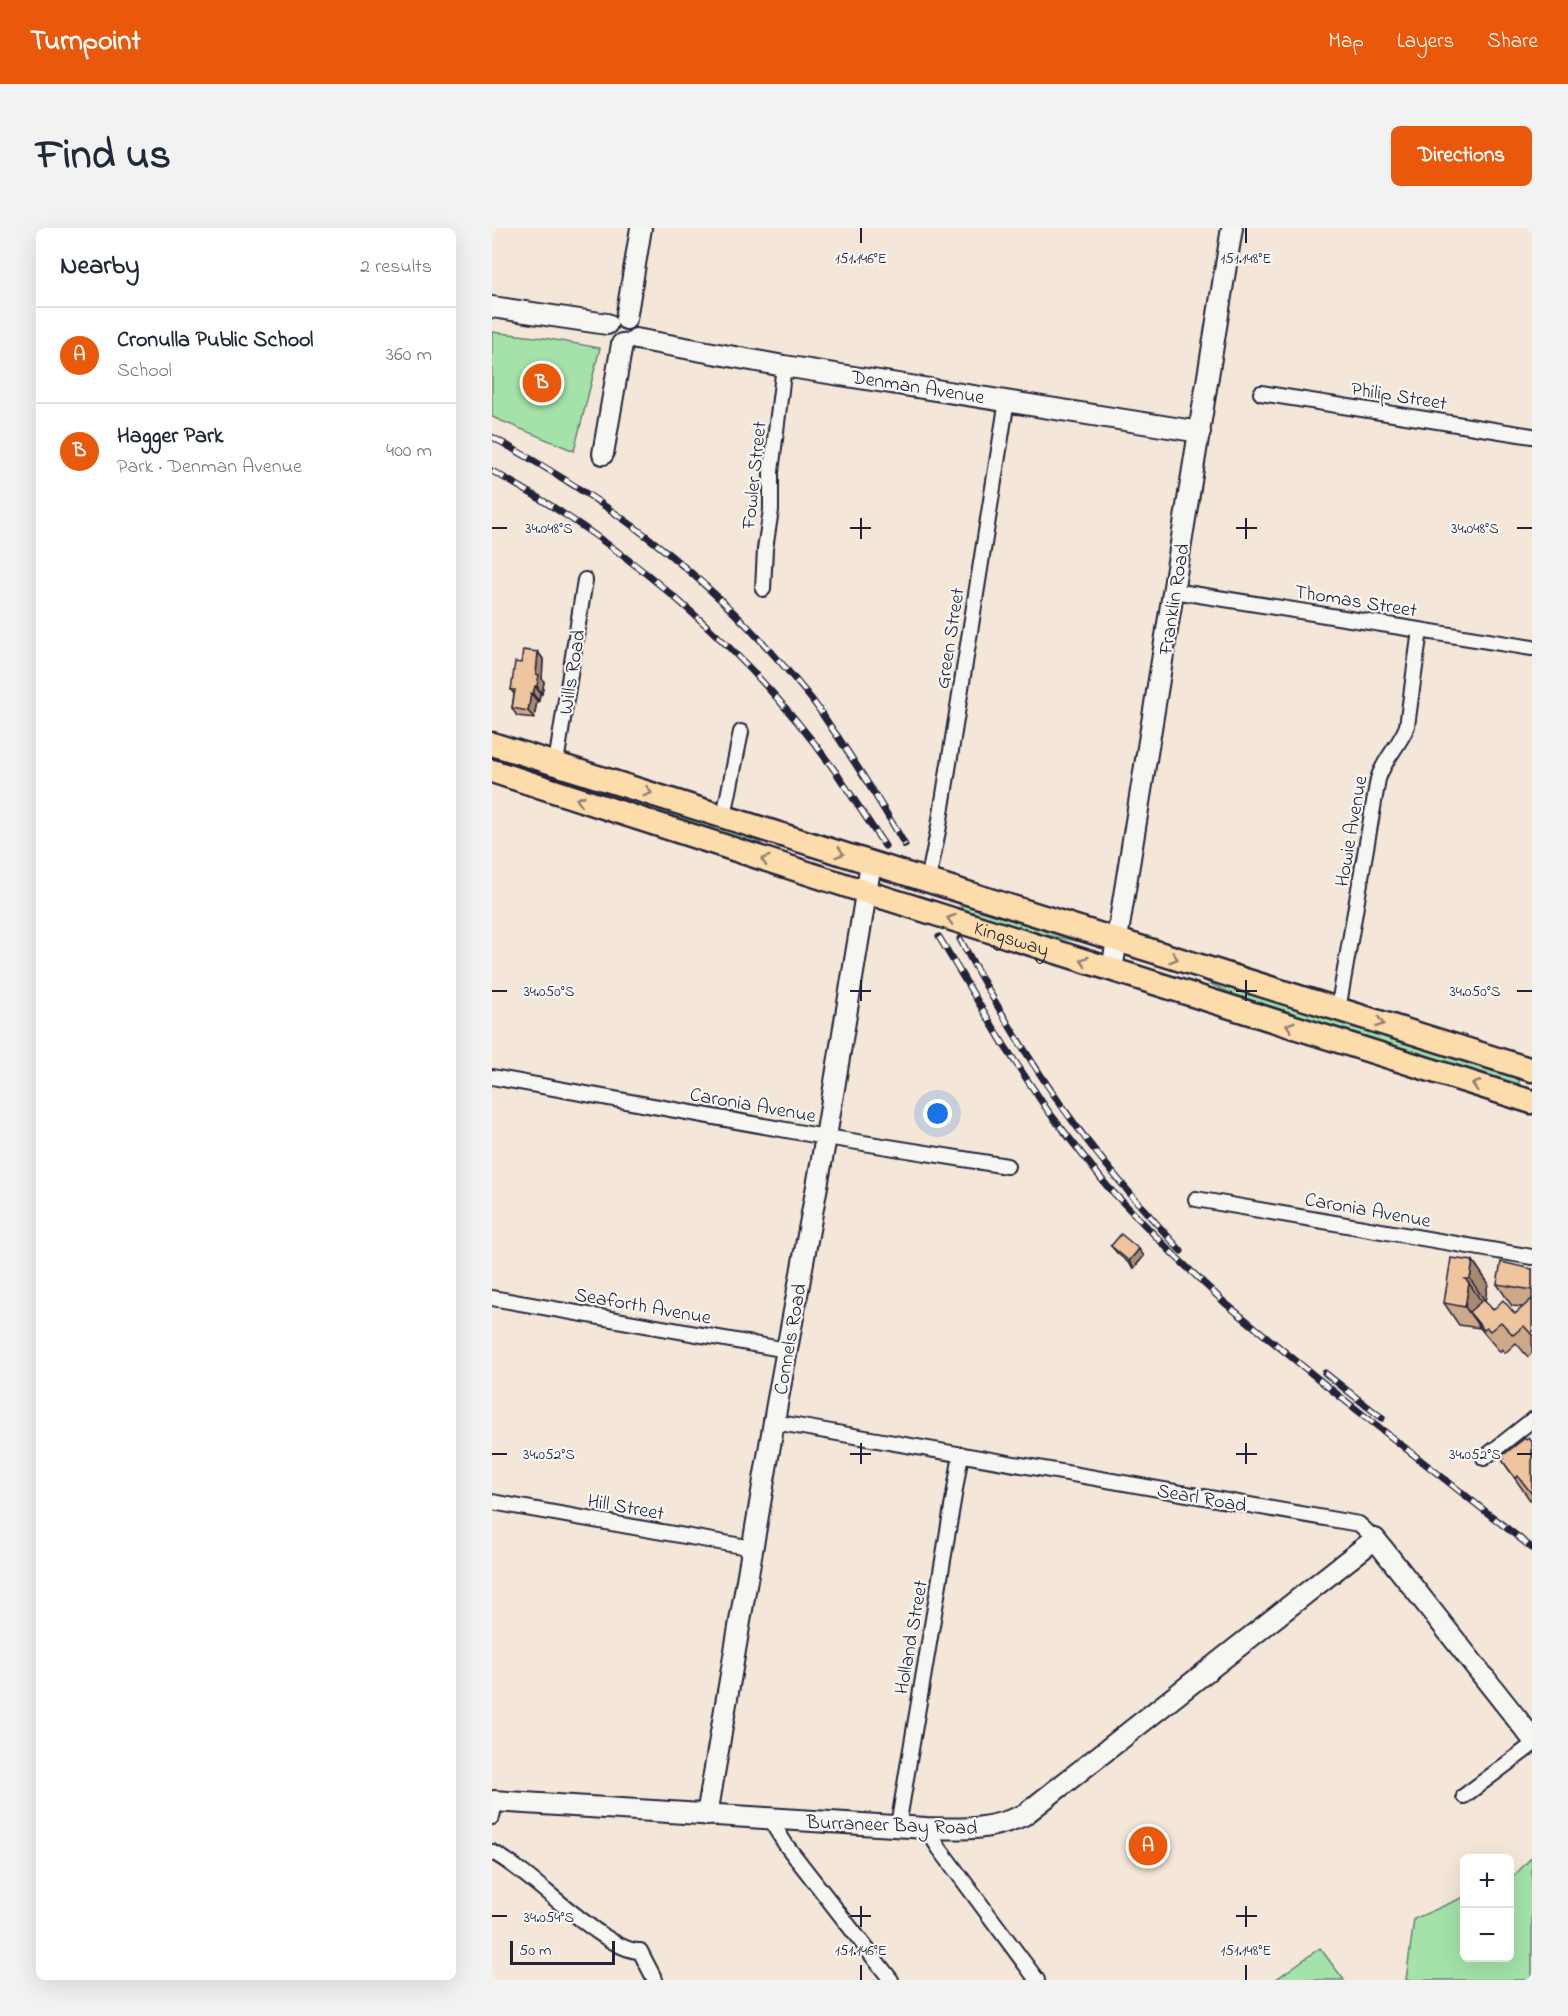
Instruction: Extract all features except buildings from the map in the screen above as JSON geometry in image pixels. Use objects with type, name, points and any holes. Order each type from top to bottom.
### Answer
[{"type":"main road","name":"Kingsway","points":[[492,744],[1532,1070]]},
{"type":"main road","name":"Kingsway","points":[[492,771],[866,892],[1532,1102]]},
{"type":"street","points":[[603,454],[629,341],[609,333],[617,322],[641,228]]},
{"type":"street","name":"Franklin Road","points":[[1112,970],[1232,228]]},
{"type":"street","points":[[492,307],[617,322]]},
{"type":"street","name":"Denman Avenue","points":[[629,341],[1200,432]]},
{"type":"street","name":"Fowler Street","points":[[763,589],[765,549],[771,510],[771,472],[784,366]]},
{"type":"street","name":"Philip Street","points":[[1261,393],[1532,436]]},
{"type":"street","name":"Green Street","points":[[928,881],[939,826],[1007,400]]},
{"type":"street","name":"Wills Road","points":[[556,763],[585,580]]},
{"type":"street","name":"Thomas Street","points":[[1174,591],[1532,648]]},
{"type":"street","name":"Howie Avenue","points":[[1338,1010],[1378,778],[1384,763],[1401,740],[1407,726],[1420,630]]},
{"type":"street","points":[[724,816],[741,732]]},
{"type":"street","name":"Connels Road","points":[[707,1815],[774,1422],[826,1137],[871,862]]},
{"type":"street","name":"Caronia Avenue","points":[[492,1077],[826,1137],[1007,1166]]},
{"type":"street","name":"Caronia Avenue","points":[[1196,1199],[1532,1257]]},
{"type":"street","name":"Seaforth Avenue","points":[[492,1298],[787,1350]]},
{"type":"street","points":[[1484,1458],[1532,1420]]},
{"type":"street","name":"Searl Road","points":[[774,1422],[1359,1524],[1375,1539],[1532,1738]]},
{"type":"street","name":"Holland Street","points":[[898,1826],[961,1454]]},
{"type":"street","name":"Hill Street","points":[[492,1502],[753,1548]]},
{"type":"street","name":"Burraneer Bay Road","points":[[493,1807],[769,1818],[926,1828],[986,1828],[1004,1824],[1024,1815],[1375,1539]]},
{"type":"street","points":[[1464,1796],[1532,1745]]},
{"type":"street","points":[[769,1818],[786,1845],[891,1980]]},
{"type":"street","points":[[926,1828],[1037,1980]]},
{"type":"street","points":[[492,1852],[510,1862],[600,1933],[628,1950],[640,1951],[655,1980]]},
{"type":"green space","points":[[492,332],[600,348],[574,451],[492,417]]},
{"type":"green space","points":[[492,754],[738,833],[761,845],[492,761]]},
{"type":"green space","points":[[958,902],[1077,939],[1077,941],[1046,935],[979,915],[962,908]]},
{"type":"green space","points":[[1201,977],[1519,1078],[1519,1084],[1235,995],[1200,979]]},
{"type":"green space","points":[[1532,1857],[1532,1980],[1406,1980],[1414,1919],[1460,1899],[1460,1962],[1514,1962],[1514,1876]]},
{"type":"green space","points":[[1320,1948],[1344,1980],[1275,1980]]},
{"type":"railway","points":[[492,437],[583,491],[624,520],[702,582],[739,617],[817,706],[905,845]]},
{"type":"railway","points":[[492,471],[589,531],[635,565],[723,641],[763,682],[800,726],[835,771],[885,846]]},
{"type":"railway","points":[[939,937],[1004,1045],[1048,1111],[1107,1186],[1175,1256],[1225,1303],[1532,1548]]},
{"type":"railway","points":[[960,939],[1013,1033],[1073,1123],[1133,1197],[1181,1251]]},
{"type":"railway","points":[[1325,1373],[1382,1418]]},
{"type":"place","name":"Hagger Park","points":[[542,383]]},
{"type":"place","name":"Cronulla Public School","points":[[1148,1846]]}]
